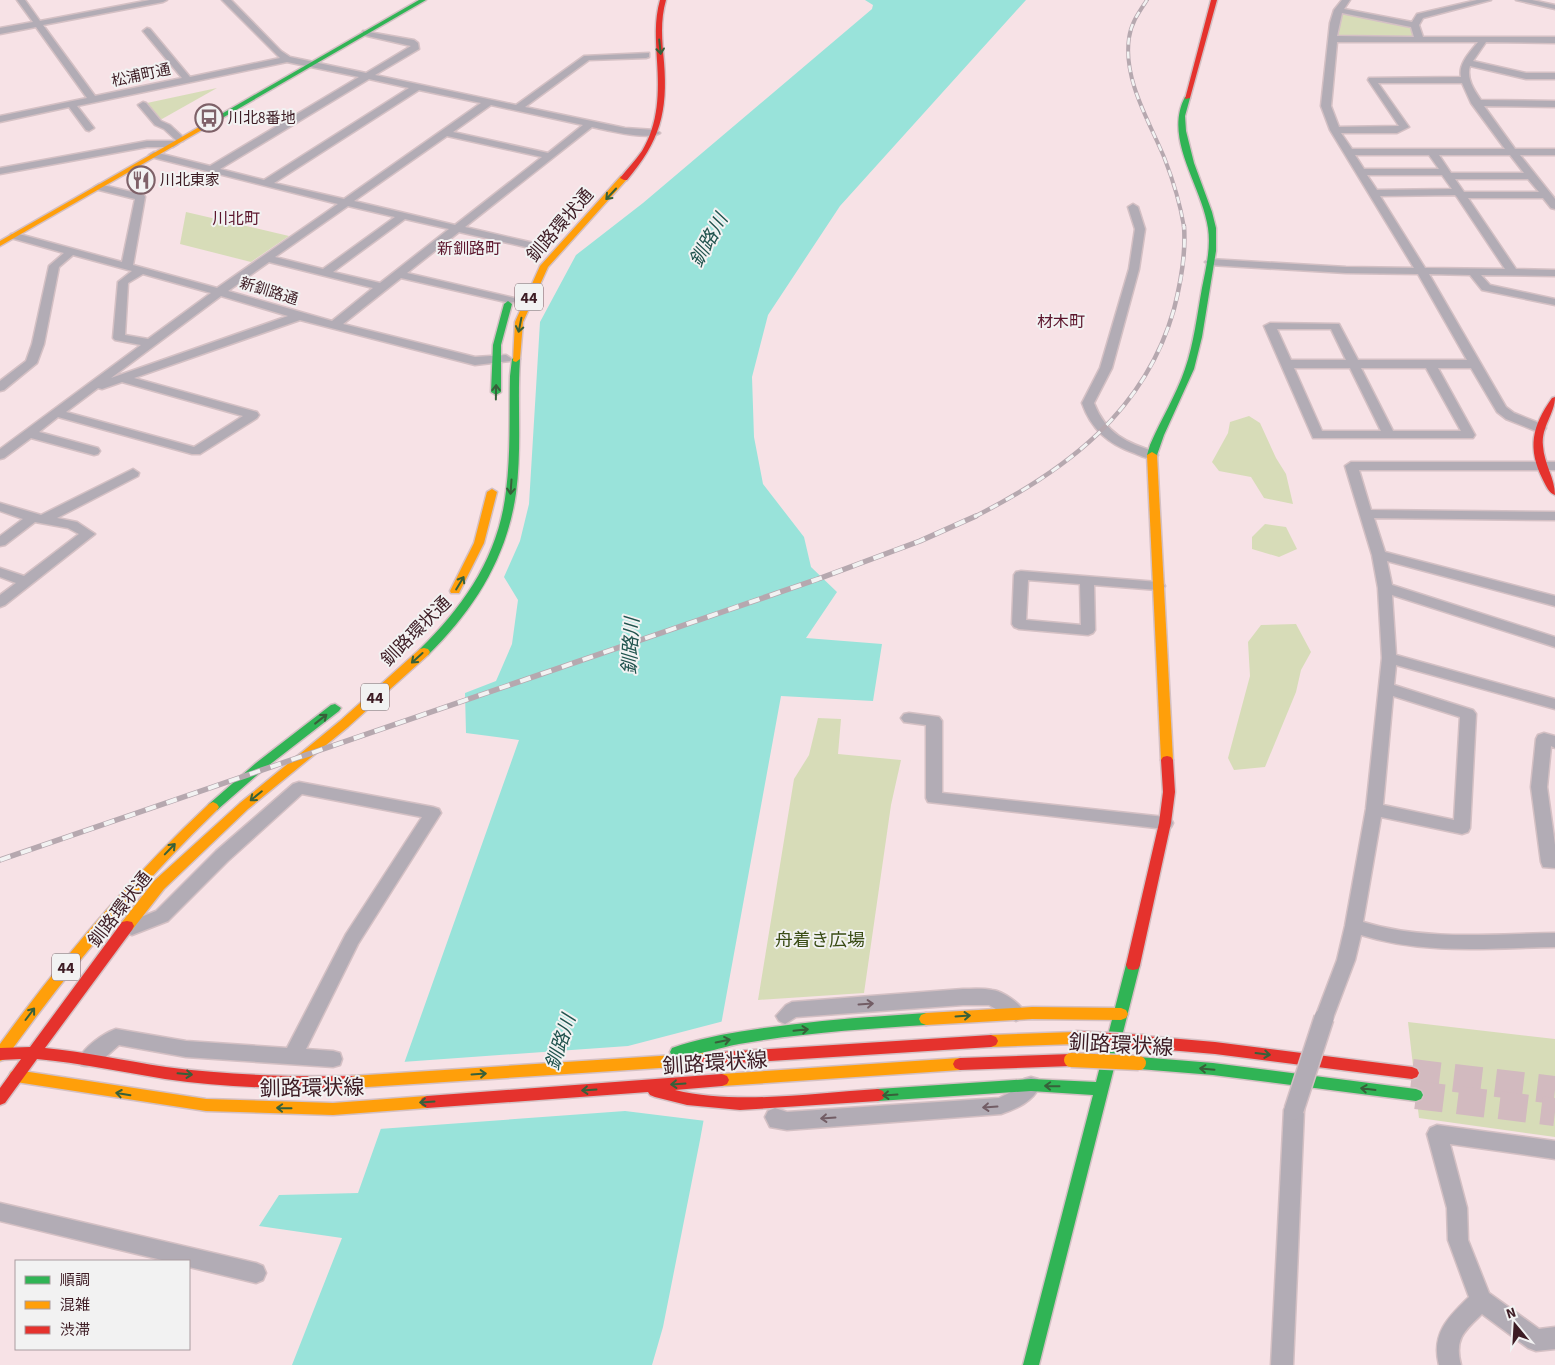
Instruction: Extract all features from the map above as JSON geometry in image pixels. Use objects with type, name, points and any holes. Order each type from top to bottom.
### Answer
[{"type":"main road","points":[[0,244],[423,0]]},
{"type":"main road","name":"釧路環状通","points":[[0,1098],[159,886],[244,806],[344,724],[438,639],[475,595],[492,563],[503,533],[511,492],[519,322],[544,266],[629,173],[655,133],[662,108],[663,92],[657,25],[663,0]]},
{"type":"main road","points":[[1031,1365],[1100,1089],[1121,1014],[1165,823],[1169,792],[1152,455],[1156,439],[1186,378],[1194,352],[1210,262],[1213,237],[1209,212],[1186,151],[1182,134],[1182,123],[1186,100],[1214,0]]},
{"type":"main road","points":[[632,143],[640,128]]},
{"type":"main road","name":"釧路環状通","points":[[534,260],[553,237]]},
{"type":"main road","name":"44","points":[[496,404],[497,345],[503,319],[515,288]]},
{"type":"main road","points":[[1555,400],[1543,417],[1538,450],[1540,466],[1555,492]]},
{"type":"main road","name":"釧路環状通","points":[[450,599],[464,576],[481,538],[489,514],[494,482]]},
{"type":"main road","name":"釧路環状通","points":[[0,1054],[82,945],[135,884],[217,802],[348,698]]},
{"type":"main road","points":[[642,1063],[697,1046],[753,1034],[1016,1013],[1121,1014]]},
{"type":"main road","name":"釧路環状線","points":[[0,1054],[33,1052],[88,1059],[167,1073],[281,1083],[343,1083],[944,1043],[1075,1038],[1214,1048],[1412,1073]]},
{"type":"main road","points":[[0,1054],[16,1076],[0,1082]]},
{"type":"main road","name":"釧路環状線","points":[[16,1076],[206,1105],[333,1109],[930,1065],[1070,1060],[1213,1069],[1416,1095]]},
{"type":"main road","points":[[638,1087],[687,1099],[740,1104],[1031,1086],[1074,1086],[1100,1089]]},
{"type":"street","points":[[20,0],[92,99]]},
{"type":"street","points":[[0,31],[163,0]]},
{"type":"street","points":[[226,0],[278,53],[287,58],[417,88],[590,124],[640,128],[655,133]]},
{"type":"street","points":[[1346,0],[1338,10],[1334,21],[1326,106],[1335,130],[1422,272],[1501,409],[1510,416],[1540,428]]},
{"type":"street","points":[[1419,39],[1415,25],[1420,16],[1487,0]]},
{"type":"street","points":[[1520,0],[1555,7]]},
{"type":"street","points":[[1338,10],[1415,25]]},
{"type":"street","points":[[147,31],[187,79]]},
{"type":"street","points":[[213,169],[416,47],[416,45],[366,33]]},
{"type":"street","points":[[1333,39],[1554,41]]},
{"type":"street","points":[[1484,39],[1464,73],[1465,80],[1476,103],[1555,206]]},
{"type":"street","points":[[517,109],[587,58],[645,55]]},
{"type":"street","name":"松浦町通","points":[[0,119],[287,58]]},
{"type":"street","points":[[1469,63],[1526,76],[1555,76]]},
{"type":"street","points":[[1335,130],[1397,130],[1404,127],[1372,80],[1465,80]]},
{"type":"street","points":[[266,184],[417,88]]},
{"type":"street","points":[[0,455],[267,258],[488,103]]},
{"type":"street","points":[[1476,103],[1555,104]]},
{"type":"street","points":[[71,104],[89,128]]},
{"type":"street","points":[[0,171],[146,144],[176,141],[167,127],[158,123],[143,105]]},
{"type":"street","points":[[334,324],[590,124]]},
{"type":"street","points":[[447,133],[550,156]]},
{"type":"street","points":[[1348,152],[1555,152]]},
{"type":"street","points":[[1432,152],[1513,273]]},
{"type":"street","points":[[154,155],[401,217],[543,248]]},
{"type":"street","points":[[1361,172],[1532,176]]},
{"type":"street","points":[[99,187],[140,197],[126,266]]},
{"type":"street","points":[[1374,193],[1547,195]]},
{"type":"street","points":[[1133,207],[1140,229],[1134,269],[1106,368],[1088,403],[1091,414],[1103,430],[1121,445],[1152,455]]},
{"type":"street","points":[[324,273],[401,217]]},
{"type":"street","name":"新釧路通","points":[[14,236],[142,270],[299,316],[475,361],[516,358]]},
{"type":"street","points":[[0,387],[31,363],[38,344],[54,266],[72,251]]},
{"type":"street","points":[[267,258],[381,287]]},
{"type":"street","points":[[1210,262],[1346,270],[1555,273]]},
{"type":"street","points":[[142,270],[123,282],[119,338],[151,343]]},
{"type":"street","points":[[1474,273],[1486,288],[1555,302]]},
{"type":"street","points":[[398,274],[510,300]]},
{"type":"street","points":[[89,389],[299,316]]},
{"type":"street","points":[[1389,435],[1335,326],[1270,326],[1317,435],[1389,435],[1470,435],[1430,364]]},
{"type":"street","points":[[1287,364],[1475,364]]},
{"type":"street","points":[[56,413],[196,451],[253,415],[122,378]]},
{"type":"street","points":[[29,433],[94,451]]},
{"type":"street","points":[[1282,1365],[1294,1110],[1324,1018],[1346,960],[1354,926],[1374,809],[1390,658],[1385,588],[1379,555],[1351,466],[1555,466]]},
{"type":"street","points":[[0,542],[38,519],[133,473]]},
{"type":"street","points":[[0,507],[38,519],[72,525],[88,534],[0,602]]},
{"type":"street","points":[[1366,514],[1555,516]]},
{"type":"street","points":[[1379,555],[1555,601]]},
{"type":"street","points":[[0,572],[26,582]]},
{"type":"street","points":[[1087,580],[1088,630],[1019,624],[1021,575],[1087,580],[1158,586]]},
{"type":"street","points":[[1385,588],[1555,642]]},
{"type":"street","points":[[1390,658],[1555,704]]},
{"type":"street","points":[[1374,809],[1462,828],[1468,714],[1386,688]]},
{"type":"street","points":[[908,718],[934,722],[934,798],[1165,823]]},
{"type":"street","points":[[1555,742],[1544,739],[1539,787],[1549,862],[1555,862]]},
{"type":"street","points":[[124,931],[162,916],[222,856],[299,788],[433,813],[352,939],[293,1056]]},
{"type":"street","points":[[1354,926],[1386,936],[1435,942],[1555,940]]},
{"type":"street","points":[[785,1016],[792,1010],[973,997],[992,997],[1016,1013]]},
{"type":"street","points":[[88,1059],[116,1037],[186,1049],[333,1058]]},
{"type":"street","points":[[775,1117],[777,1121],[787,1121],[1001,1106],[1022,1096],[1031,1086]]},
{"type":"street","points":[[1555,1150],[1437,1134],[1457,1208],[1458,1240],[1481,1300],[1536,1340],[1555,1338]]},
{"type":"street","points":[[0,1212],[256,1273]]},
{"type":"street","points":[[1450,1365],[1446,1354],[1450,1332],[1481,1300]]},
{"type":"green space","points":[[1347,13],[1411,25],[1414,38],[1342,37],[1336,35],[1342,14]]},
{"type":"green space","points":[[217,88],[162,119],[158,118],[147,103]]},
{"type":"green space","points":[[186,212],[289,236],[251,262],[180,244]]},
{"type":"green space","points":[[1249,416],[1260,423],[1276,458],[1286,474],[1293,504],[1264,498],[1251,477],[1219,471],[1212,462],[1228,433],[1230,422]]},
{"type":"green space","points":[[1265,524],[1286,527],[1297,549],[1279,557],[1252,549],[1252,537]]},
{"type":"green space","points":[[1296,624],[1311,652],[1301,670],[1296,692],[1265,767],[1234,770],[1228,758],[1250,676],[1248,642],[1261,625]]},
{"type":"green space","name":"舟着き広場","points":[[818,718],[841,719],[838,754],[901,760],[891,805],[864,993],[758,1000],[794,779],[809,755]]},
{"type":"green space","points":[[1408,1022],[1555,1039],[1555,1137],[1419,1118]]},
{"type":"water","name":"釧路川","points":[[865,0],[1026,0],[840,206],[768,315],[752,377],[754,437],[763,484],[804,537],[811,567],[837,592],[806,638],[882,644],[873,701],[781,696],[700,1140],[663,1327],[652,1365],[292,1365],[342,1238],[259,1226],[279,1195],[358,1193],[519,740],[466,733],[465,693],[496,681],[512,644],[518,600],[504,577],[520,541],[529,504],[540,322],[576,255],[643,203],[872,9],[873,5]]},
{"type":"pier","points":[[724,1021],[706,1121],[625,1111],[379,1129],[402,1062],[628,1046]]},
{"type":"tunnel","points":[[1412,1073],[1555,1090]]},
{"type":"tunnel","points":[[1416,1095],[1555,1112]]},
{"type":"railway","points":[[1147,0],[1136,18],[1130,33],[1128,53],[1130,69],[1133,84],[1170,174],[1184,227]]},
{"type":"railway","points":[[975,516],[1040,480],[1070,458],[1122,408],[1143,378],[1161,346],[1174,309],[1182,268],[1184,227]]},
{"type":"railway","points":[[0,860],[818,579],[920,541],[975,516]]},
{"type":"traffic: fast","points":[[203,127],[423,0]]},
{"type":"traffic: fast","points":[[1152,455],[1159,435],[1190,369],[1198,337],[1213,245],[1212,228],[1208,212],[1185,147],[1182,131],[1182,116],[1187,98]]},
{"type":"traffic: fast","points":[[496,392],[497,345],[508,304]]},
{"type":"traffic: fast","points":[[424,652],[456,618],[470,599],[493,559],[501,538],[511,492],[516,359]]},
{"type":"traffic: fast","points":[[213,807],[260,766],[335,708]]},
{"type":"traffic: fast","points":[[1031,1365],[1133,965]]},
{"type":"traffic: fast","points":[[677,1052],[708,1044],[769,1033],[926,1019]]},
{"type":"traffic: fast","points":[[1139,1063],[1213,1069],[1416,1095]]},
{"type":"traffic: fast","points":[[878,1095],[1031,1085],[1101,1089]]},
{"type":"traffic: slow","points":[[0,244],[203,127]]},
{"type":"traffic: slow","points":[[516,359],[519,322],[544,266],[624,178]]},
{"type":"traffic: slow","points":[[1152,455],[1167,760]]},
{"type":"traffic: slow","points":[[455,591],[479,543],[492,492]]},
{"type":"traffic: slow","points":[[127,926],[159,885],[244,806],[344,724],[424,652]]},
{"type":"traffic: slow","points":[[0,1055],[48,989],[100,925],[154,865],[213,807]]},
{"type":"traffic: slow","points":[[926,1019],[1032,1013],[1121,1014]]},
{"type":"traffic: slow","points":[[991,1041],[1075,1038]]},
{"type":"traffic: slow","points":[[352,1082],[706,1059]]},
{"type":"traffic: slow","points":[[1071,1060],[1139,1063]]},
{"type":"traffic: slow","points":[[722,1080],[960,1064]]},
{"type":"traffic: slow","points":[[16,1076],[206,1105],[333,1109],[427,1102]]},
{"type":"traffic: jam","points":[[624,178],[646,150],[658,122],[662,93],[658,28],[663,0]]},
{"type":"traffic: jam","points":[[1187,98],[1214,0]]},
{"type":"traffic: jam","points":[[1555,400],[1541,423],[1538,434],[1539,457],[1555,492]]},
{"type":"traffic: jam","points":[[1133,965],[1165,823],[1169,792],[1167,760]]},
{"type":"traffic: jam","points":[[0,1099],[127,926]]},
{"type":"traffic: jam","points":[[1075,1038],[1145,1042]]},
{"type":"traffic: jam","points":[[706,1059],[991,1041]]},
{"type":"traffic: jam","points":[[1145,1042],[1215,1048],[1412,1073]]},
{"type":"traffic: jam","points":[[0,1054],[33,1053],[68,1056],[167,1073],[281,1083],[352,1082]]},
{"type":"traffic: jam","points":[[960,1064],[1071,1060]]},
{"type":"traffic: jam","points":[[427,1102],[722,1080]]},
{"type":"traffic: jam","points":[[655,1091],[687,1099],[740,1104],[878,1095]]},
{"type":"place","name":"川北8番地","points":[[209,118]]},
{"type":"place","name":"川北東家","points":[[141,180]]},
{"type":"district","name":"川北町","points":[[236,218]]},
{"type":"district","name":"新釧路町","points":[[469,248]]},
{"type":"district","name":"材木町","points":[[1061,321]]}]
